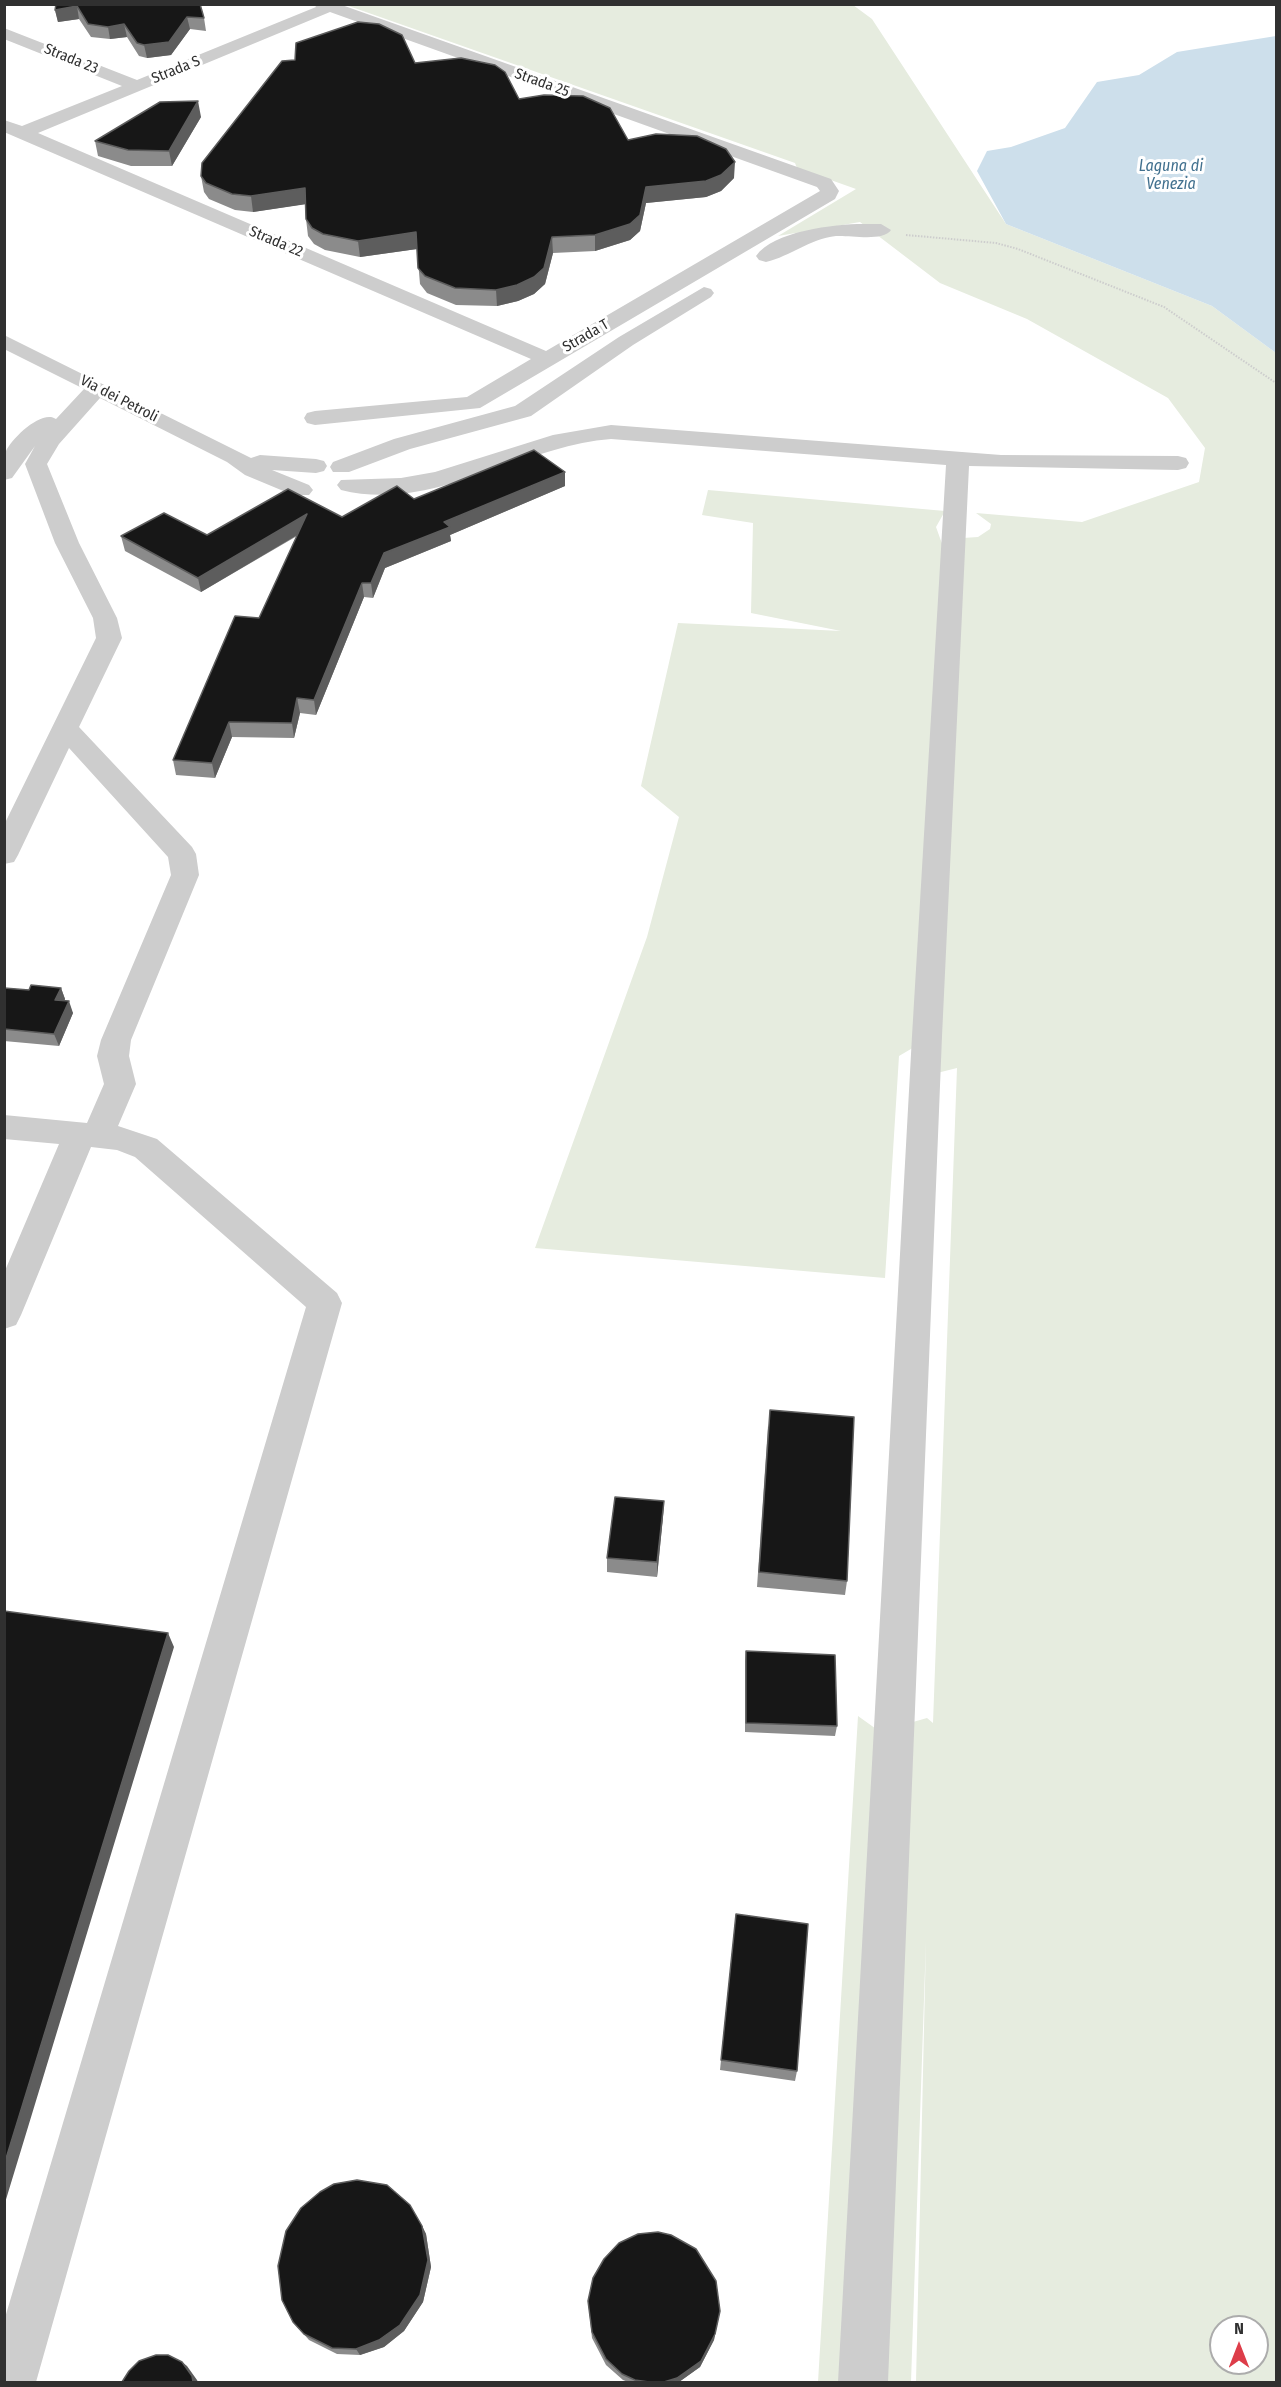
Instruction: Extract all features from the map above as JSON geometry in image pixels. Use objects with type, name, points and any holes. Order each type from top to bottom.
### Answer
[{"type":"street","name":"Strada S","points":[[13,129],[138,86],[325,6]]},
{"type":"street","name":"Strada 25","points":[[325,6],[829,187]]},
{"type":"street","name":"Strada 23","points":[[4,33],[138,86]]},
{"type":"street","name":"Strada 22","points":[[13,129],[548,359]]},
{"type":"street","name":"Strada T","points":[[315,418],[472,403],[828,195],[829,187]]},
{"type":"street","points":[[749,266],[805,235],[838,229],[881,230]]},
{"type":"street","name":"Via dei Petroli","points":[[4,341],[235,457],[253,470],[301,489],[325,495],[345,476],[402,444],[523,411],[626,341],[720,283]]},
{"type":"street","points":[[4,473],[18,450],[88,383]]},
{"type":"street","points":[[4,855],[106,648],[109,630],[67,543],[36,464],[43,449],[60,428],[88,383]]},
{"type":"street","name":"Via dei Petroli","points":[[235,457],[269,463],[316,466],[377,487],[420,482],[487,465],[552,440],[604,432],[958,459],[1178,463]]},
{"type":"street","points":[[863,2382],[927,1036],[958,459]]},
{"type":"street","points":[[301,489],[296,481],[298,476],[316,466]]},
{"type":"street","points":[[4,1315],[88,1135],[120,1084],[113,1056],[116,1040],[182,886],[185,865],[182,854],[66,729]]},
{"type":"street","points":[[4,1127],[119,1138],[146,1148],[325,1303],[11,2382]]},
{"type":"path","points":[[881,230],[921,237],[996,243],[1018,249],[1164,307],[1276,383]]},
{"type":"shaded area","points":[[346,5],[853,5],[872,19],[1006,224],[1212,306],[1276,353],[1276,2382],[916,2382],[926,1940],[911,2382],[882,2382],[913,1722],[927,1718],[933,1723],[957,1068],[937,1073],[963,538],[978,537],[990,529],[991,524],[976,513],[1082,522],[1199,482],[1205,448],[1168,398],[1027,319],[940,283],[860,222],[778,236],[856,189],[797,168],[795,163]]},
{"type":"shaded area","points":[[708,490],[945,511],[936,527],[945,552],[916,1046],[899,1056],[885,1278],[535,1248],[647,937],[679,817],[641,786],[678,623],[841,631],[751,613],[753,523],[702,515]]},
{"type":"shaded area","points":[[858,1716],[879,1731],[849,2382],[818,2382]]},
{"type":"water","name":"Laguna di Venezia","points":[[1276,36],[1276,353],[1212,306],[1006,224],[977,171],[987,151],[1011,147],[1065,128],[1097,82],[1139,75],[1177,52]]},
{"type":"building","points":[[56,4],[200,4],[204,18],[187,17],[169,42],[144,45],[137,43],[124,24],[108,27],[88,24],[77,6],[55,10]]},
{"type":"building","points":[[358,22],[379,24],[402,35],[415,63],[461,58],[495,65],[505,72],[519,99],[544,95],[583,96],[610,108],[628,140],[656,134],[697,136],[726,149],[735,162],[721,175],[706,181],[646,187],[640,215],[630,224],[595,235],[552,237],[544,268],[534,277],[517,285],[496,290],[455,288],[425,276],[418,268],[416,232],[358,241],[323,234],[312,228],[306,219],[305,188],[251,196],[232,194],[206,183],[201,176],[202,163],[282,61],[295,60],[296,43]]},
{"type":"building","points":[[198,101],[169,151],[128,150],[95,141],[160,102]]},
{"type":"building","points":[[534,450],[565,472],[444,522],[450,527],[384,553],[371,583],[362,583],[314,700],[297,698],[292,723],[229,722],[212,763],[173,760],[235,616],[259,618],[307,514],[198,578],[121,536],[164,513],[207,535],[288,489],[342,517],[397,486],[414,499]]},
{"type":"building","points":[[31,985],[61,988],[55,1000],[69,1001],[54,1034],[4,1029],[4,988],[29,990]]},
{"type":"building","points":[[770,1410],[854,1417],[847,1581],[759,1572]]},
{"type":"building","points":[[615,1497],[664,1501],[657,1562],[607,1558]]},
{"type":"building","points":[[4,1611],[168,1633],[4,2165]]},
{"type":"building","points":[[746,1651],[835,1655],[837,1726],[746,1723]]},
{"type":"building","points":[[736,1914],[808,1924],[797,2071],[721,2060]]},
{"type":"building","points":[[357,2180],[387,2185],[410,2205],[422,2226],[428,2260],[420,2295],[400,2325],[379,2340],[356,2349],[332,2348],[304,2334],[293,2322],[282,2300],[278,2266],[286,2231],[301,2208],[334,2184]]},
{"type":"building","points":[[658,2232],[671,2235],[696,2249],[716,2281],[720,2311],[715,2334],[701,2361],[677,2378],[664,2382],[649,2382],[635,2380],[622,2374],[606,2359],[592,2332],[588,2301],[593,2278],[604,2259],[619,2243],[638,2234]]},
{"type":"building","points":[[156,2355],[168,2355],[182,2362],[192,2376],[193,2382],[122,2382],[139,2361]]}]
